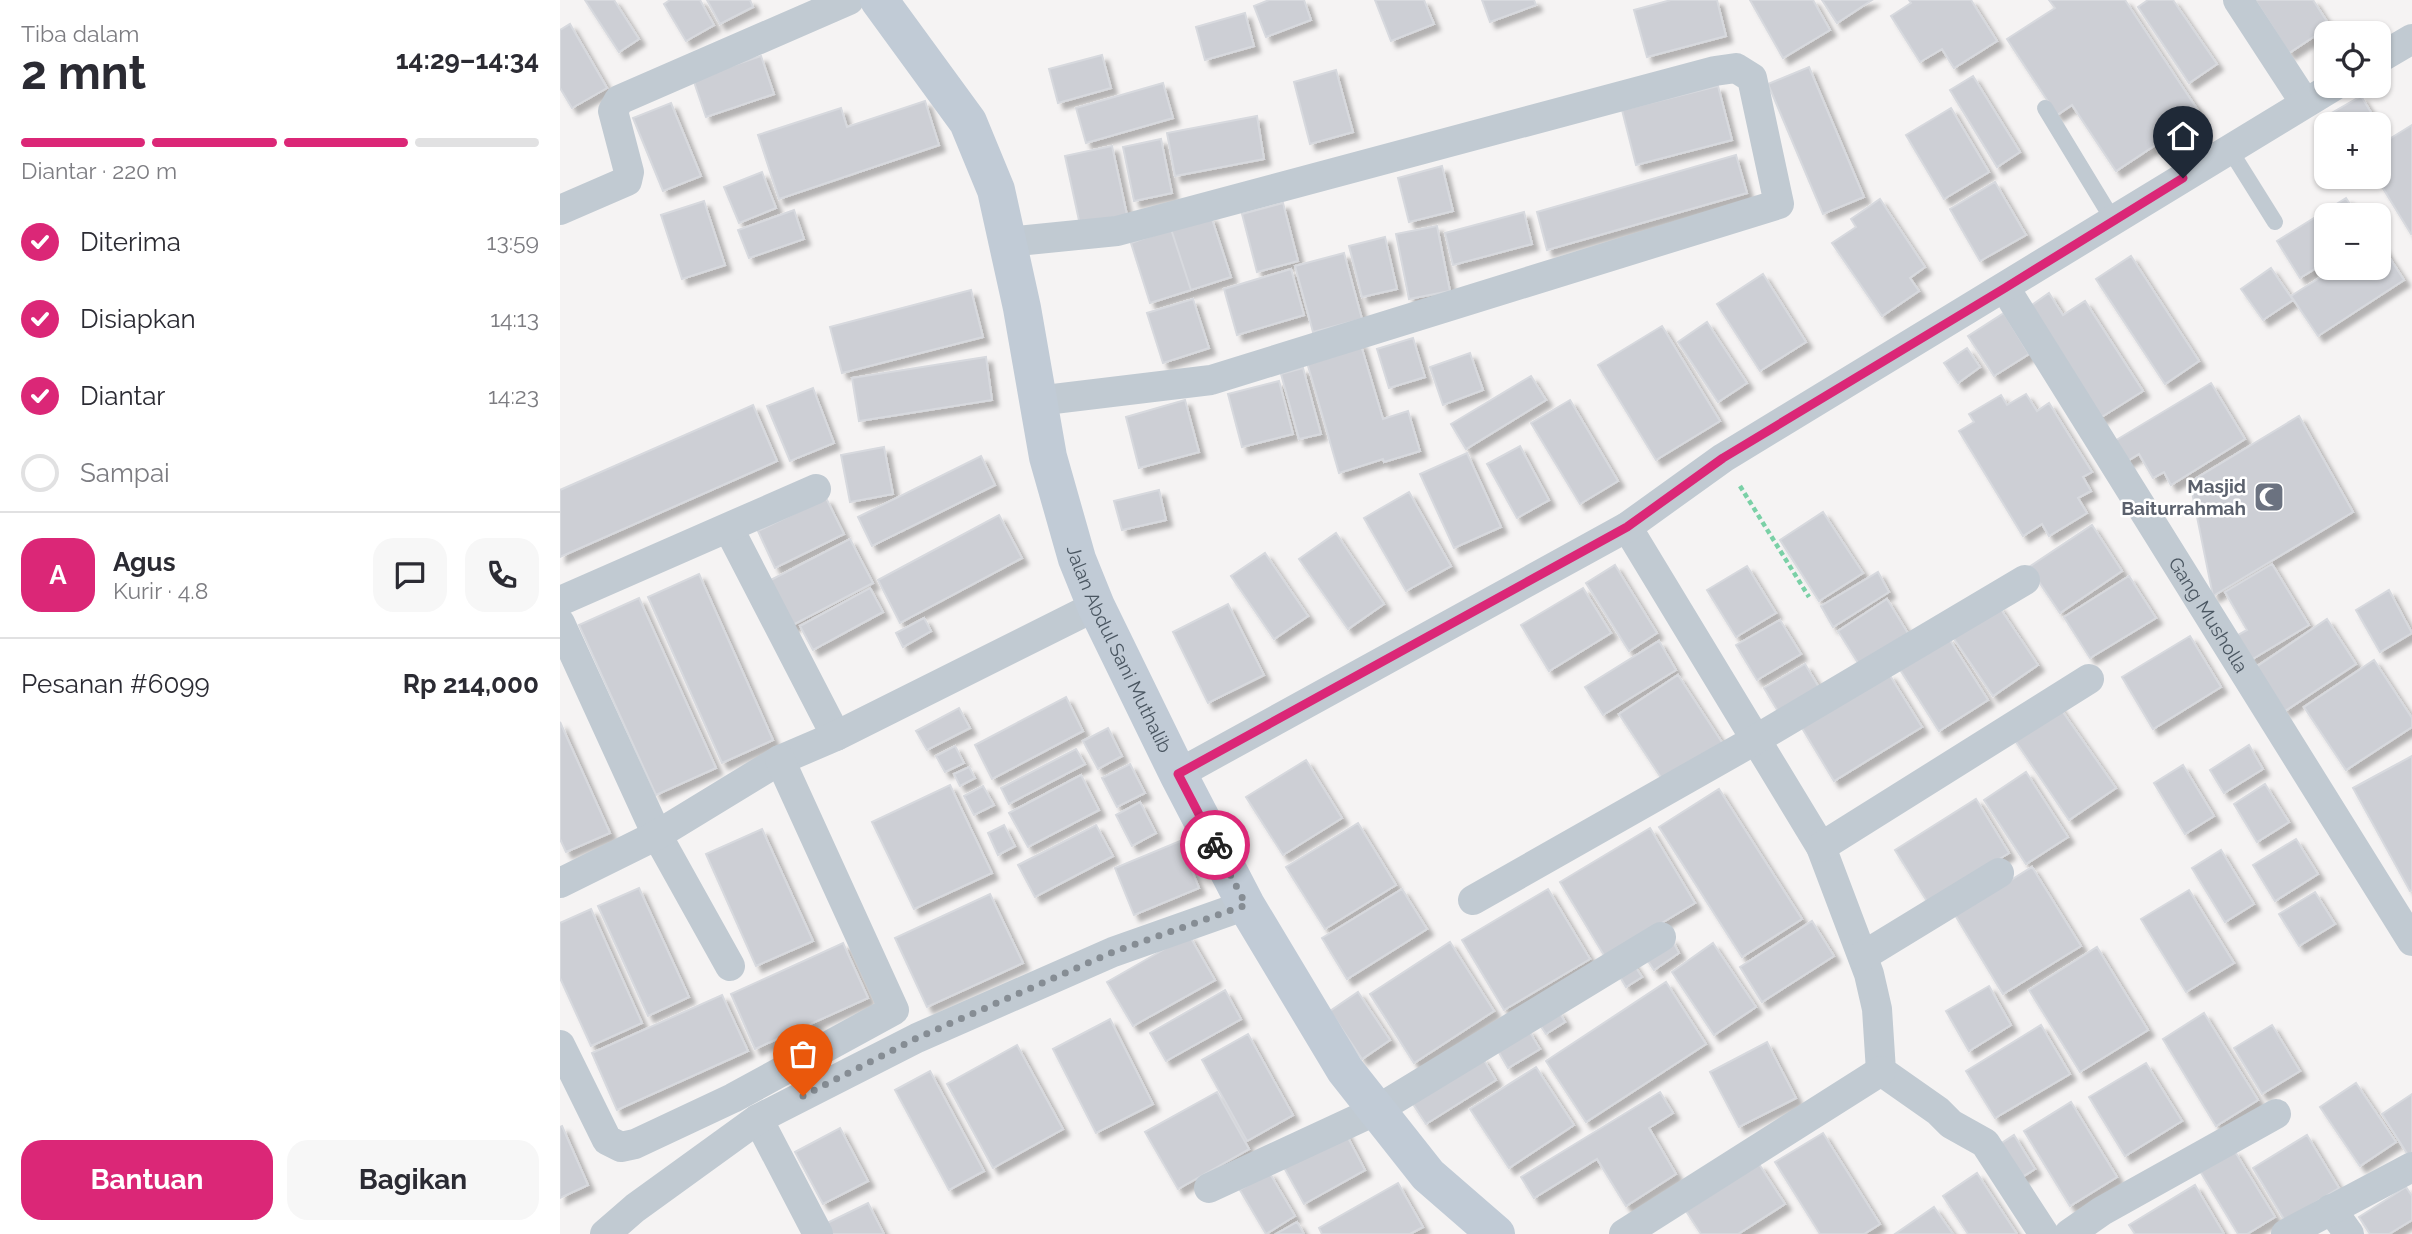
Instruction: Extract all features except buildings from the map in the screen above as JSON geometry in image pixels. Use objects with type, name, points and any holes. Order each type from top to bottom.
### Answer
[{"type":"street","points":[[560,210],[627,181],[629,172],[613,111],[619,100],[849,0]]},
{"type":"street","name":"Jalan Abdul Sani Muthalib","points":[[879,0],[968,122],[996,190],[1048,457],[1076,559],[1178,774],[1246,905],[1345,1070],[1428,1175],[1496,1234]]},
{"type":"street","points":[[2238,0],[2305,103]]},
{"type":"street","points":[[2391,51],[2412,39]]},
{"type":"street","points":[[1008,242],[1117,230],[1688,78],[1736,68],[1752,78],[1779,204],[1211,380],[1037,401]]},
{"type":"street","points":[[1178,774],[1627,527],[1723,458],[2314,98]]},
{"type":"street","name":"Gang Musholla","points":[[2005,288],[2412,941]]},
{"type":"street","points":[[560,601],[816,489]]},
{"type":"street","points":[[1627,527],[1821,847],[1863,956],[1877,1009],[1881,1071]]},
{"type":"street","points":[[729,529],[836,736]]},
{"type":"street","points":[[1473,900],[1755,740],[2025,580]]},
{"type":"street","points":[[560,883],[657,835],[780,760],[836,736],[1096,606]]},
{"type":"street","points":[[560,623],[657,835],[730,966]]},
{"type":"street","points":[[1821,847],[2089,679]]},
{"type":"street","points":[[560,1045],[607,1140],[621,1147],[635,1144],[733,1098],[894,1010],[780,760]]},
{"type":"street","points":[[1863,956],[1999,873]]},
{"type":"street","points":[[605,1234],[635,1208],[758,1119],[917,1038],[1113,952],[1246,905]]},
{"type":"street","points":[[1209,1188],[1375,1111],[1661,937]]},
{"type":"street","points":[[1624,1234],[1881,1071]]},
{"type":"street","points":[[1881,1071],[1938,1111],[1951,1124],[1985,1143],[2044,1234]]},
{"type":"street","points":[[2069,1234],[2109,1222],[2276,1114]]},
{"type":"street","points":[[758,1119],[818,1234]]},
{"type":"street","points":[[2286,1234],[2412,1167]]},
{"type":"street","points":[[2331,1209],[2349,1234]]},
{"type":"lane","points":[[2045,108],[2113,220]]},
{"type":"lane","points":[[2230,150],[2276,222]]},
{"type":"path","points":[[1723,458],[1809,597]]},
{"type":"way so far","points":[[803,1096],[917,1038],[1113,952],[1246,905],[1215,845]]},
{"type":"place","name":"Masjid Baiturrahmah","points":[[2269,497]]},
{"type":"route","points":[[1215,845],[1178,774],[1627,527],[1723,458],[2183,178]]}]
